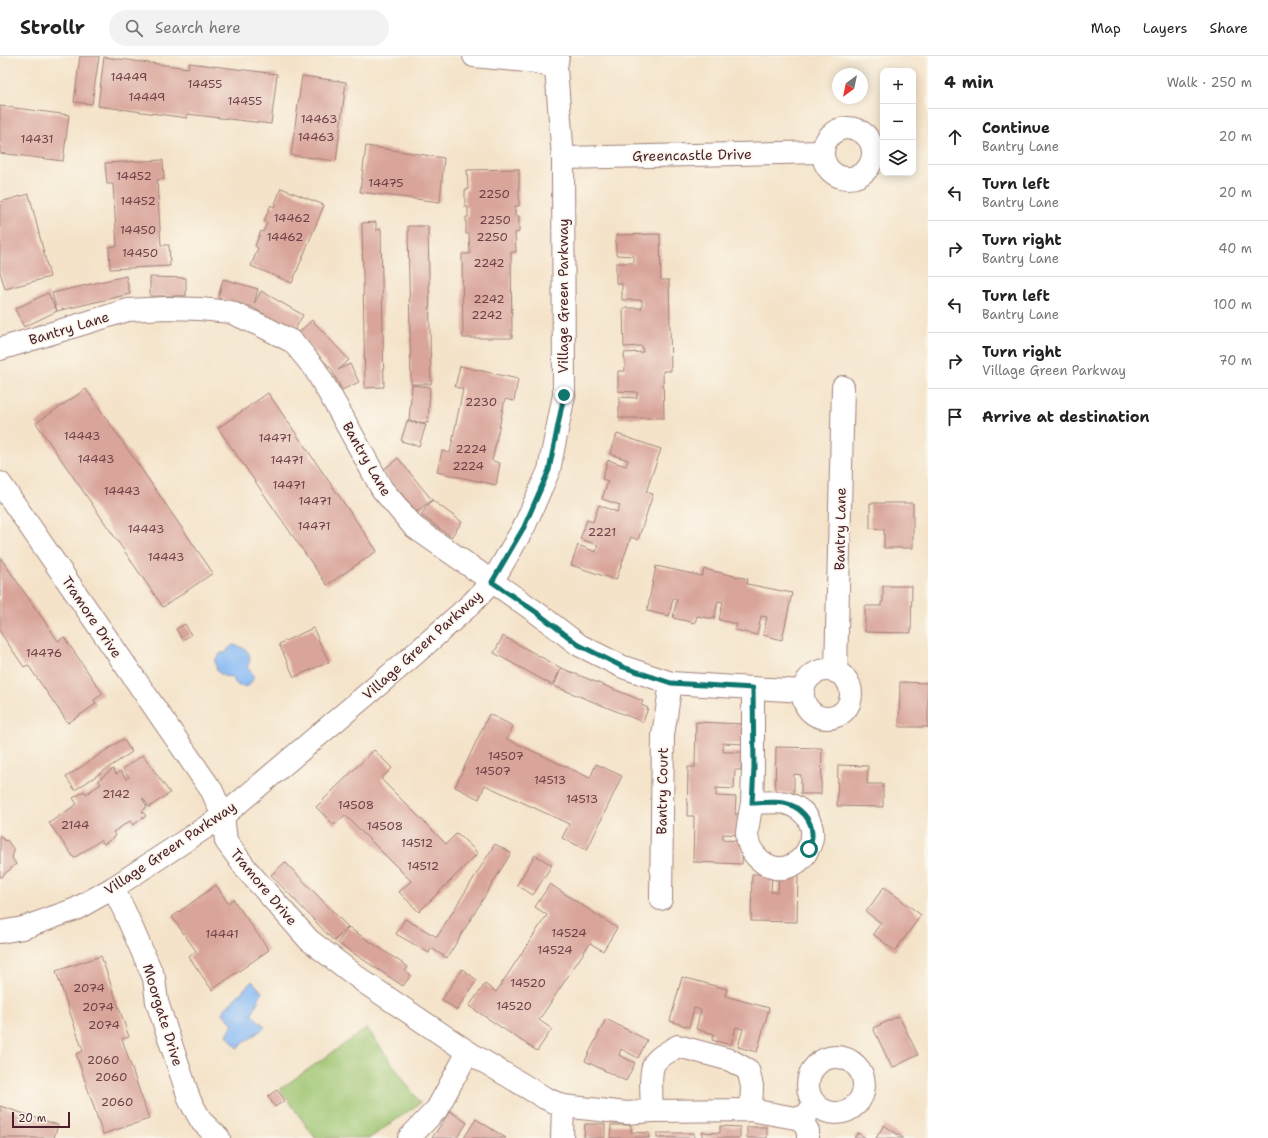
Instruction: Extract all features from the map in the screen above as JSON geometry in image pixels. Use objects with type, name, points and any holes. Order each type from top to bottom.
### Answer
[{"type":"street","points":[[474,56],[536,62],[557,62]]},
{"type":"street","name":"Village Green Parkway","points":[[0,932],[23,928],[76,909],[113,888],[223,816],[416,653],[471,604],[492,582],[524,527],[549,470],[564,395],[563,158],[557,62]]},
{"type":"street","name":"Greencastle Drive","points":[[563,158],[822,152]]},
{"type":"street","name":"Bantry Lane","points":[[0,349],[128,310],[166,308],[230,312],[294,342],[315,369],[382,489],[414,527],[536,612],[579,645],[623,667],[671,683],[803,691]]},
{"type":"street","name":"Bantry Lane","points":[[836,671],[843,387]]},
{"type":"street","name":"Tramore Drive","points":[[0,483],[212,791],[223,816],[226,841],[247,870],[309,940],[364,982],[468,1052],[545,1098],[563,1106],[627,1113],[652,1111],[751,1110],[808,1121]]},
{"type":"street","points":[[829,669],[836,671],[846,678],[852,690],[848,706],[843,712],[836,717],[828,718],[820,717],[812,713],[806,707],[803,700],[803,691],[804,684],[808,677],[814,672],[829,669]]},
{"type":"street","name":"Bantry Court","points":[[661,899],[663,735],[671,683]]},
{"type":"street","points":[[752,803],[754,768],[753,688]]},
{"type":"street","name":"Moorgate Drive","points":[[113,888],[154,978],[157,1002],[190,1101],[202,1122],[218,1138]]},
{"type":"street","points":[[652,1111],[652,1081],[654,1064],[663,1055],[678,1046],[730,1060],[748,1070],[752,1086],[751,1110]]},
{"type":"street","points":[[408,1138],[436,1109],[468,1052]]},
{"type":"street","points":[[562,1138],[563,1106]]},
{"type":"green space","points":[[367,1028],[420,1103],[370,1138],[315,1138],[280,1089]]},
{"type":"water","points":[[233,645],[241,647],[248,652],[250,658],[247,667],[253,678],[248,686],[242,687],[235,682],[232,677],[224,676],[217,671],[215,660],[221,653],[226,653]]},
{"type":"water","points":[[252,981],[262,992],[252,1014],[265,1027],[237,1048],[227,1035],[233,1024],[222,1012]]},
{"type":"building","points":[[80,56],[99,56],[92,104],[74,102]]},
{"type":"building","points":[[104,57],[188,68],[189,63],[277,74],[271,124],[187,114],[187,118],[98,106]]},
{"type":"building","points":[[302,76],[346,82],[336,161],[291,155]]},
{"type":"building","points":[[0,106],[69,115],[63,161],[0,153]]},
{"type":"building","points":[[366,146],[444,158],[440,202],[360,192]]},
{"type":"building","points":[[163,160],[164,179],[157,180],[161,245],[169,245],[170,266],[110,269],[109,247],[117,246],[113,184],[107,184],[105,163]]},
{"type":"building","points":[[519,169],[519,206],[515,206],[515,216],[519,216],[519,232],[515,233],[516,252],[511,252],[512,338],[463,338],[462,254],[470,254],[469,234],[466,234],[466,217],[468,217],[468,207],[465,207],[465,190],[468,190],[467,170]]},
{"type":"building","points":[[281,188],[324,205],[292,283],[251,266],[258,248],[255,246],[261,231],[263,232],[267,223],[264,221],[271,205],[274,207]]},
{"type":"building","points":[[29,194],[50,277],[5,289],[0,272],[0,202]]},
{"type":"building","points":[[376,222],[376,230],[381,229],[384,387],[365,388],[362,223]]},
{"type":"building","points":[[408,226],[428,226],[431,384],[411,384]]},
{"type":"building","points":[[660,234],[661,280],[669,280],[671,371],[663,371],[664,418],[619,418],[619,397],[637,398],[637,392],[618,391],[618,371],[625,371],[624,353],[643,352],[642,346],[624,347],[623,308],[642,308],[642,300],[622,300],[622,284],[616,283],[616,263],[634,263],[634,256],[616,255],[616,235]]},
{"type":"building","points":[[126,276],[130,294],[57,311],[52,293]]},
{"type":"building","points":[[150,277],[186,278],[186,296],[150,296]]},
{"type":"building","points":[[223,279],[258,289],[254,304],[261,291],[303,315],[294,331],[252,307],[218,298]]},
{"type":"building","points":[[48,293],[57,311],[24,327],[15,309]]},
{"type":"building","points":[[312,320],[349,360],[338,370],[350,364],[359,382],[342,390],[333,373],[334,372],[298,333]]},
{"type":"building","points":[[460,366],[518,379],[514,401],[505,399],[492,461],[500,463],[496,485],[437,472],[442,451],[450,453],[463,389],[455,387]]},
{"type":"building","points":[[412,385],[430,387],[428,423],[409,421]]},
{"type":"building","points":[[86,389],[213,573],[163,607],[36,423]]},
{"type":"building","points":[[268,393],[377,551],[327,585],[218,428]]},
{"type":"building","points":[[407,421],[426,425],[419,446],[401,441]]},
{"type":"building","points":[[617,434],[661,449],[646,492],[653,494],[638,540],[631,537],[616,580],[571,565],[578,545],[596,552],[598,545],[580,539],[587,520],[593,522],[599,505],[617,512],[620,505],[602,499],[608,481],[602,479],[608,460],[626,466],[628,460],[610,454]]},
{"type":"building","points":[[398,458],[432,500],[417,512],[382,471]]},
{"type":"building","points":[[432,500],[462,522],[451,537],[421,515]]},
{"type":"building","points":[[870,503],[913,503],[913,548],[884,548],[884,529],[870,528]]},
{"type":"building","points":[[0,557],[58,641],[64,637],[103,694],[94,700],[96,704],[68,723],[28,665],[24,667],[0,632]]},
{"type":"building","points":[[656,566],[702,576],[704,569],[748,579],[747,584],[792,593],[782,640],[763,635],[767,617],[761,616],[757,635],[735,630],[737,624],[719,620],[723,602],[718,601],[714,619],[697,616],[695,623],[673,618],[677,599],[673,598],[669,616],[647,611]]},
{"type":"building","points":[[883,586],[912,586],[911,633],[865,632],[865,606],[881,606],[881,602],[883,602]]},
{"type":"building","points":[[185,624],[191,635],[183,640],[176,629]]},
{"type":"building","points":[[313,628],[329,662],[294,677],[279,644]]},
{"type":"building","points":[[503,636],[561,668],[552,685],[494,653]]},
{"type":"building","points":[[561,668],[643,701],[641,705],[648,708],[643,722],[554,686]]},
{"type":"building","points":[[900,682],[928,683],[928,727],[899,727]]},
{"type":"building","points":[[489,714],[513,726],[507,739],[590,778],[596,764],[622,776],[587,850],[562,838],[569,824],[485,785],[479,799],[455,787]]},
{"type":"building","points":[[696,722],[744,724],[743,744],[723,743],[723,752],[742,752],[741,770],[735,770],[734,789],[716,788],[716,796],[736,797],[735,814],[743,814],[743,835],[723,834],[723,840],[743,841],[742,864],[693,862],[694,816],[687,816],[688,767],[695,767]]},
{"type":"building","points":[[123,739],[132,752],[75,790],[66,777]]},
{"type":"building","points":[[776,747],[822,748],[821,794],[801,794],[801,775],[794,774],[794,793],[775,793]]},
{"type":"building","points":[[374,750],[392,768],[381,779],[446,844],[457,833],[478,853],[419,912],[399,892],[411,881],[345,815],[334,825],[316,807]]},
{"type":"building","points":[[143,755],[170,793],[149,807],[143,798],[142,799],[147,807],[142,811],[146,816],[133,825],[130,821],[113,832],[116,836],[104,844],[101,840],[74,858],[49,823],[77,804],[73,798],[84,791],[86,794],[101,784],[98,780],[113,769],[116,774],[121,771],[126,779],[129,777],[123,769]]},
{"type":"building","points":[[838,765],[868,766],[867,784],[883,784],[883,807],[837,806]]},
{"type":"building","points":[[0,835],[5,841],[7,840],[14,850],[12,858],[16,864],[0,878]]},
{"type":"building","points":[[495,844],[511,853],[447,958],[431,948],[429,953],[396,934],[405,919],[437,937]]},
{"type":"building","points":[[535,855],[552,865],[533,895],[517,885]]},
{"type":"building","points":[[285,862],[348,927],[334,941],[271,875]]},
{"type":"building","points":[[752,874],[772,874],[771,892],[778,892],[779,874],[798,875],[797,922],[751,921]]},
{"type":"building","points":[[550,884],[617,928],[603,951],[590,943],[539,1020],[552,1029],[537,1051],[469,1006],[485,984],[496,992],[547,915],[535,907]]},
{"type":"building","points":[[216,885],[228,903],[233,899],[269,950],[212,990],[189,957],[196,951],[172,917]]},
{"type":"building","points":[[884,887],[921,915],[895,951],[873,934],[881,923],[866,912]]},
{"type":"building","points":[[348,927],[408,967],[405,971],[411,975],[403,986],[338,943]]},
{"type":"building","points":[[101,956],[129,1037],[122,1039],[149,1119],[103,1134],[76,1054],[83,1051],[56,971]]},
{"type":"building","points":[[462,969],[477,980],[457,1010],[442,1000]]},
{"type":"building","points":[[682,977],[727,989],[725,996],[769,1008],[757,1052],[738,1047],[743,1029],[736,1027],[731,1045],[712,1040],[714,1034],[696,1029],[701,1010],[694,1008],[689,1027],[670,1021]]},
{"type":"building","points":[[899,1016],[918,1055],[892,1068],[873,1028]]},
{"type":"building","points":[[606,1019],[647,1040],[638,1058],[621,1049],[619,1055],[635,1063],[626,1081],[585,1061]]},
{"type":"building","points":[[277,1090],[285,1100],[275,1107],[268,1096]]},
{"type":"building","points":[[0,1106],[58,1125],[54,1138],[0,1138]]},
{"type":"building","points":[[450,1111],[467,1123],[457,1138],[432,1138]]},
{"type":"building","points":[[476,1119],[506,1138],[464,1138]]},
{"type":"building","points":[[585,1124],[605,1124],[605,1138],[584,1138]]},
{"type":"building","points":[[611,1125],[631,1125],[631,1132],[649,1133],[649,1138],[610,1138]]},
{"type":"building","points":[[884,1125],[903,1138],[876,1138]]},
{"type":"building","points":[[720,1126],[740,1127],[740,1138],[702,1138],[702,1132],[720,1133]]},
{"type":"building","points":[[747,1127],[767,1127],[767,1138],[747,1138]]},
{"type":"building","points":[[657,1133],[694,1133],[694,1138],[657,1138]]},
{"type":"building","points":[[858,1133],[866,1138],[854,1138]]},
{"type":"route","points":[[564,395],[549,470],[524,527],[492,582],[536,612],[579,645],[623,667],[671,683],[753,688],[754,768],[752,803],[784,803],[798,808],[806,816],[811,825],[812,837],[809,849]]}]
